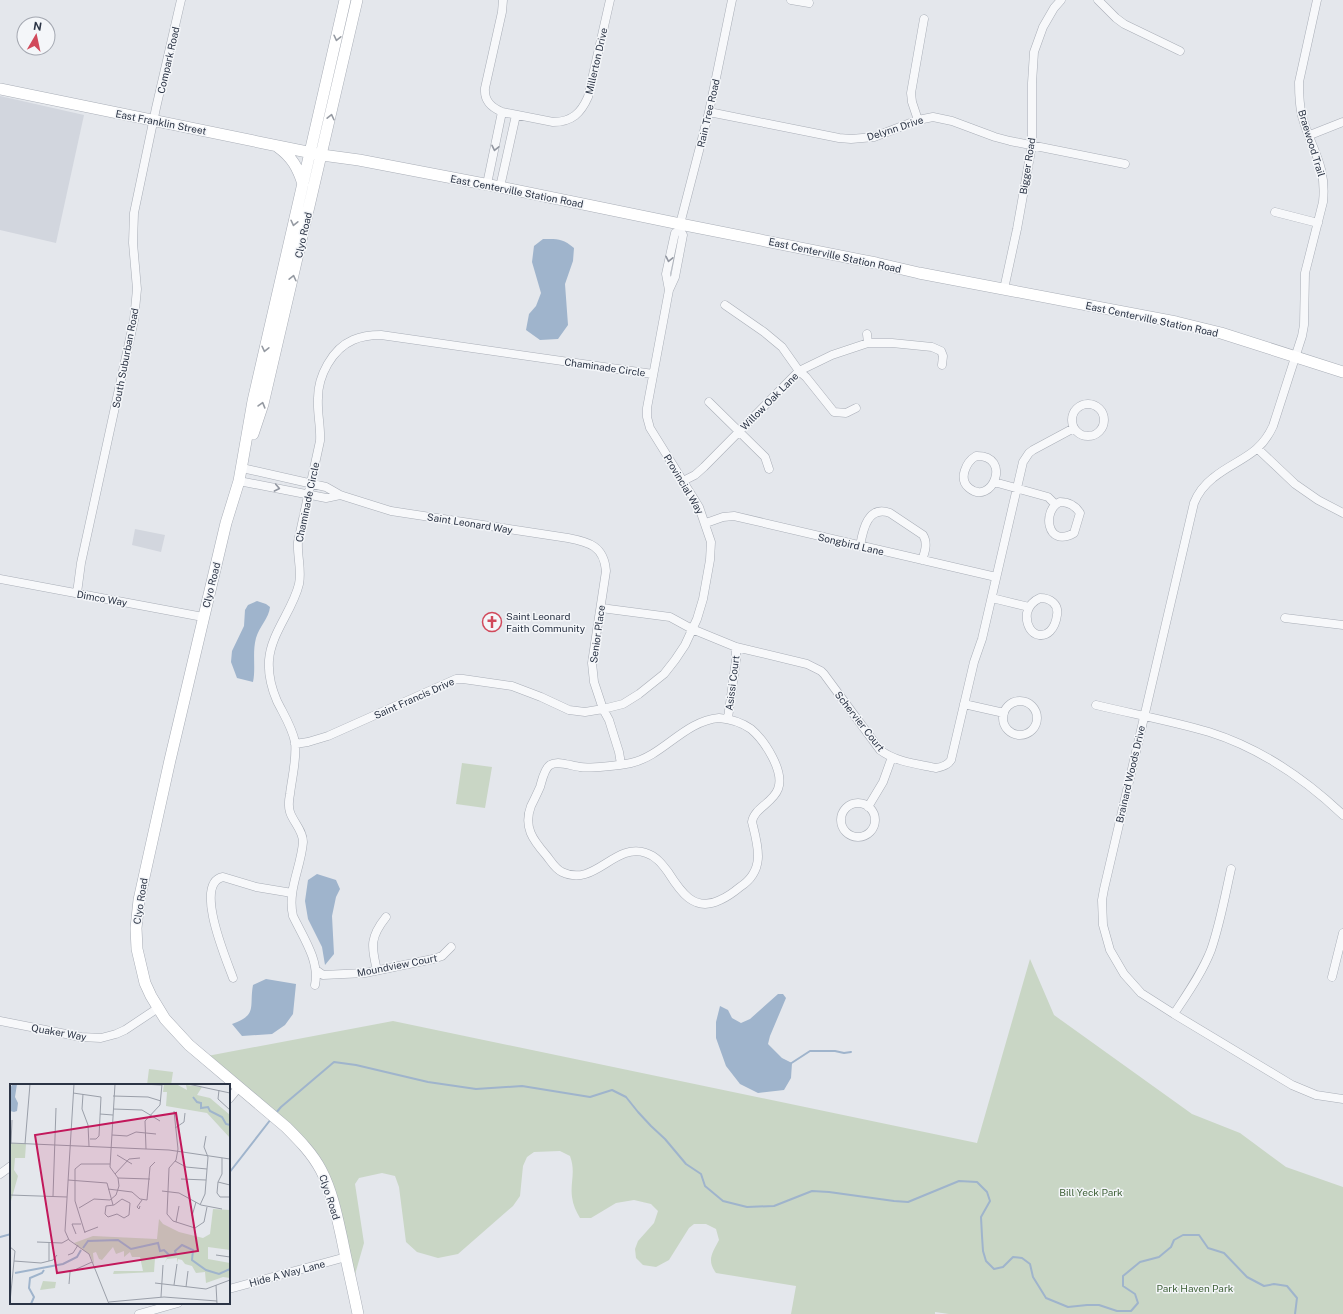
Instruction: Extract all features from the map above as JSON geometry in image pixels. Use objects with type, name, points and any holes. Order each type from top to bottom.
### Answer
[{"type":"street","name":"Compark Road","points":[[154,120],[181,0]]},
{"type":"street","name":"Clyo Road","points":[[242,468],[263,404],[316,153],[345,0]]},
{"type":"street","name":"Clyo Road","points":[[358,0],[316,153],[303,185],[253,401],[242,468],[226,523],[203,617],[136,914],[136,945],[141,968],[145,982],[165,1019],[189,1045],[286,1127],[301,1142],[320,1169],[326,1181],[336,1214],[358,1314]]},
{"type":"street","points":[[487,184],[502,112],[490,105],[485,95],[485,88],[502,12],[503,0]]},
{"type":"street","name":"Millerton Drive","points":[[502,112],[560,122],[568,120],[579,112],[588,97],[610,0]]},
{"type":"street","name":"Rain Tree Road","points":[[680,227],[709,112],[732,0]]},
{"type":"street","points":[[791,0],[808,4]]},
{"type":"street","name":"Bigger Road","points":[[1004,289],[1017,229],[1032,145],[1032,83],[1034,52],[1043,26],[1054,8],[1061,0]]},
{"type":"street","points":[[1098,0],[1124,24],[1180,52]]},
{"type":"street","name":"Braewood Trail","points":[[1295,357],[1304,325],[1305,273],[1323,202],[1323,176],[1321,167],[1302,116],[1299,95],[1299,82],[1317,0]]},
{"type":"street","points":[[918,120],[912,102],[911,93],[924,19]]},
{"type":"street","name":"East Franklin Street","points":[[0,89],[316,153]]},
{"type":"street","name":"Delynn Drive","points":[[709,112],[839,138],[851,139],[874,137],[918,120],[933,117],[952,121],[995,138],[1125,164]]},
{"type":"street","points":[[500,187],[516,115]]},
{"type":"street","name":"South Suburban Road","points":[[77,593],[81,563],[134,320],[137,289],[133,243],[134,213],[154,120]]},
{"type":"street","points":[[1310,135],[1343,122]]},
{"type":"street","points":[[275,145],[286,152],[293,161],[298,169],[303,185]]},
{"type":"street","name":"East Centerville Station Road","points":[[316,153],[487,184],[680,227],[774,242],[1004,289],[1176,322],[1213,331],[1343,372]]},
{"type":"street","points":[[1275,212],[1318,223]]},
{"type":"street","name":"Provincial Way","points":[[603,709],[623,704],[634,698],[664,674],[685,645],[697,619],[703,599],[710,560],[711,542],[706,523],[699,507],[650,428],[647,417],[647,408],[669,290],[675,277],[683,235],[680,227]]},
{"type":"street","points":[[725,305],[764,332],[782,347],[799,371],[806,377],[834,412],[846,413],[856,408]]},
{"type":"street","points":[[867,334],[868,343]]},
{"type":"street","name":"Chaminade Circle","points":[[315,985],[316,970],[308,948],[293,916],[291,902],[303,842],[301,832],[290,812],[289,804],[295,744],[289,723],[271,686],[269,657],[273,643],[299,584],[300,573],[297,553],[298,542],[321,433],[317,400],[318,387],[323,372],[341,347],[352,340],[367,336],[391,336],[653,374]]},
{"type":"street","name":"Willow Oak Lane","points":[[683,481],[695,475],[704,467],[799,371],[832,355],[868,343],[892,342],[932,347],[941,351],[943,356],[942,365]]},
{"type":"street","name":"Brainard Woods Drive","points":[[1295,357],[1273,426],[1266,440],[1252,454],[1211,479],[1198,494],[1194,503],[1104,889],[1102,914],[1110,950],[1124,974],[1141,993],[1292,1085],[1316,1095],[1343,1099]]},
{"type":"street","points":[[709,402],[765,456],[769,469]]},
{"type":"street","points":[[1084,404],[1094,404],[1102,410],[1105,420],[1104,426],[1097,434],[1087,437],[1082,435],[1074,428],[1072,418],[1080,406],[1084,404]]},
{"type":"street","name":"Schervier Court","points":[[601,608],[670,617],[692,629],[736,647],[807,664],[820,671],[880,750],[892,758],[908,762],[936,768],[945,765],[951,760],[992,598],[1023,462],[1029,453],[1074,428]]},
{"type":"street","points":[[1258,449],[1295,484],[1318,500],[1343,513]]},
{"type":"street","points":[[976,456],[991,460],[996,469],[994,482],[988,489],[983,491],[969,488],[964,477],[968,462],[976,456]]},
{"type":"street","name":"Saint Leonard Way","points":[[242,468],[326,487],[340,495],[391,511],[584,541],[593,545],[599,550]]},
{"type":"street","name":"Saint Leonard Way","points":[[239,481],[326,498],[340,495]]},
{"type":"street","points":[[994,482],[1017,490],[1048,497],[1055,504]]},
{"type":"street","points":[[1060,502],[1069,503],[1074,505],[1080,513],[1078,524],[1074,533],[1068,536],[1058,536],[1050,530],[1049,525],[1051,514],[1055,504],[1060,502]]},
{"type":"street","points":[[860,546],[862,532],[868,520],[877,512],[886,512],[890,513],[923,535],[926,544],[922,560]]},
{"type":"street","name":"Songbird Lane","points":[[706,523],[723,517],[734,516],[996,577]]},
{"type":"street","name":"Senior Place","points":[[599,550],[605,562],[606,571],[592,663],[594,682],[603,709],[609,720],[619,752],[621,764]]},
{"type":"street","name":"Dimco Way","points":[[0,579],[203,617]]},
{"type":"street","points":[[992,598],[1029,607]]},
{"type":"street","points":[[1040,598],[1054,602],[1058,611],[1055,626],[1051,632],[1044,635],[1038,635],[1030,630],[1027,622],[1029,607],[1031,603],[1040,598]]},
{"type":"street","points":[[1285,618],[1343,625]]},
{"type":"street","name":"Asissi Court","points":[[728,718],[736,660],[736,647]]},
{"type":"street","name":"Saint Francis Drive","points":[[295,744],[328,736],[456,679],[512,686],[569,710],[585,712],[603,709]]},
{"type":"street","points":[[1013,702],[1028,702],[1037,713],[1033,730],[1030,733],[1020,735],[1012,733],[1008,730],[1004,722],[1004,713],[1013,702]]},
{"type":"street","points":[[964,704],[1004,713]]},
{"type":"street","points":[[1096,705],[1209,732],[1253,750],[1281,765],[1341,809]]},
{"type":"street","points":[[728,718],[747,727],[760,739],[776,764],[780,783],[775,795],[755,813],[752,818],[759,850],[757,865],[754,873],[743,885],[719,901],[706,904],[697,902],[687,897],[680,891],[660,861],[649,853],[641,851],[622,854],[588,874],[576,876],[556,869],[529,831],[528,822],[531,807],[536,798],[546,770],[550,765],[559,763],[582,768],[621,764],[640,760],[703,721],[728,718]]},
{"type":"street","points":[[868,807],[883,782],[892,758]]},
{"type":"street","points":[[854,804],[868,807],[874,814],[875,824],[867,835],[857,838],[842,827],[841,822],[843,813],[854,804]]},
{"type":"street","points":[[1174,1014],[1197,977],[1211,950],[1231,869]]},
{"type":"street","points":[[233,978],[213,920],[211,897],[214,883],[220,878],[223,878],[292,893]]},
{"type":"street","points":[[377,970],[373,941],[378,927],[386,917]]},
{"type":"street","points":[[1332,977],[1343,933]]},
{"type":"street","name":"Moundview Court","points":[[316,970],[323,975],[359,973],[377,970],[433,959],[442,956],[451,947]]},
{"type":"street","name":"Quaker Way","points":[[0,1021],[81,1037],[101,1038],[125,1030],[158,1008]]},
{"type":"street","points":[[230,1098],[239,1087]]},
{"type":"street","points":[[0,1174],[10,1167]]},
{"type":"street","name":"Hide A Way Lane","points":[[230,1289],[346,1257]]},
{"type":"street","points":[[139,1314],[174,1304]]},
{"type":"shaded area","points":[[0,96],[84,115],[56,243],[0,230]]},
{"type":"shaded area","points":[[135,529],[165,535],[161,552],[132,545]]},
{"type":"green space","points":[[462,763],[492,767],[485,808],[456,804]]},
{"type":"green space","points":[[1030,959],[1054,1015],[1192,1114],[1240,1133],[1286,1167],[1343,1187],[1343,1314],[949,1314],[935,1312],[935,1314],[791,1314],[796,1286],[716,1273],[711,1264],[711,1260],[719,1240],[716,1229],[706,1224],[694,1224],[689,1228],[669,1260],[656,1267],[643,1265],[636,1258],[635,1249],[638,1241],[654,1223],[658,1211],[651,1204],[634,1200],[616,1203],[591,1218],[580,1218],[573,1203],[572,1197],[572,1162],[570,1156],[560,1151],[534,1152],[527,1157],[523,1166],[520,1196],[513,1206],[458,1254],[438,1258],[417,1252],[406,1242],[399,1187],[395,1176],[382,1173],[359,1178],[355,1184],[364,1243],[352,1285],[336,1214],[311,1154],[202,1057],[393,1021],[977,1143]]},
{"type":"green space","points":[[149,1069],[173,1072],[171,1084],[147,1084]]},
{"type":"water","points":[[543,239],[560,240],[566,242],[574,248],[573,261],[565,284],[568,325],[558,339],[540,340],[526,330],[529,314],[536,306],[541,293],[532,262],[534,246]]},
{"type":"water","points":[[257,601],[270,607],[268,615],[256,638],[254,649],[253,682],[237,678],[231,662],[232,651],[244,626],[245,610],[248,605]]},
{"type":"water","points":[[317,874],[336,880],[340,889],[336,897],[332,916],[334,954],[325,965],[322,947],[308,919],[305,901],[308,880]]},
{"type":"water","points":[[266,979],[296,984],[293,1014],[285,1025],[272,1034],[242,1036],[232,1024],[240,1021],[249,1014],[251,1009],[253,985]]},
{"type":"water","points":[[778,994],[783,994],[786,998],[768,1044],[782,1058],[792,1063],[791,1078],[784,1090],[758,1093],[740,1084],[726,1066],[716,1038],[716,1022],[720,1006],[728,1010],[732,1018],[741,1023],[750,1019]]},
{"type":"waterway","points":[[790,1064],[810,1051],[851,1052]]},
{"type":"waterway","points":[[275,1114],[281,1107],[334,1062],[356,1065],[428,1082],[476,1089],[522,1086],[590,1097],[612,1090],[626,1097],[686,1164],[701,1174],[705,1186],[723,1201],[747,1207],[774,1206],[812,1191],[908,1202],[959,1181],[977,1182],[987,1192],[990,1201],[981,1217],[983,1251],[986,1261],[994,1269],[1003,1267],[1013,1257],[1022,1258],[1030,1264],[1033,1277],[1046,1298],[1068,1307],[1099,1305],[1117,1311],[1131,1311],[1138,1303],[1135,1294],[1123,1286],[1123,1276],[1140,1262],[1159,1257],[1171,1247],[1174,1240],[1183,1235],[1199,1235],[1208,1248],[1224,1253],[1247,1277],[1264,1286],[1274,1284],[1287,1286],[1297,1298],[1295,1314]]},
{"type":"waterway","points":[[230,1172],[271,1119]]},
{"type":"waterway","points":[[0,1237],[10,1234]]},
{"type":"place","name":"Saint Leonard Faith Community","points":[[492,622]]},
{"type":"park label","name":"Bill Yeck Park","points":[[1091,1192]]},
{"type":"park label","name":"Park Haven Park","points":[[1195,1288]]}]
